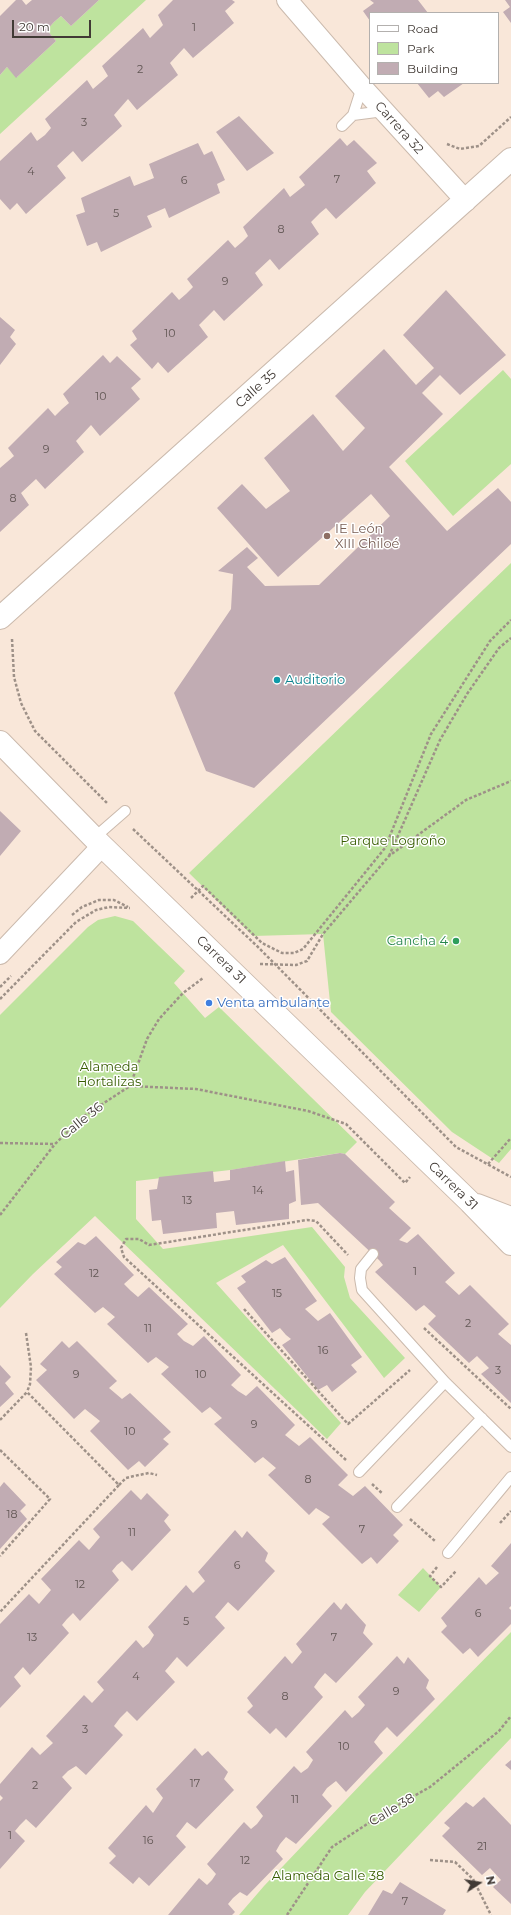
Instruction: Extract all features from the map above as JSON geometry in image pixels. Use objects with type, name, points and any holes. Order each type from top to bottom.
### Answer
[{"type":"street","name":"Carrera 32","points":[[287,0],[362,87],[466,201]]},
{"type":"street","name":"Calle 35","points":[[0,618],[511,159]]},
{"type":"street","name":"Carrera 31","points":[[0,742],[98,842],[470,1202],[511,1244]]},
{"type":"street","points":[[0,954],[98,842]]},
{"type":"street","points":[[470,1202],[511,1218]]},
{"type":"lane","points":[[342,126],[353,115],[362,87]]},
{"type":"lane","points":[[353,115],[384,111]]},
{"type":"lane","points":[[98,842],[122,813]]},
{"type":"lane","points":[[373,1254],[361,1269],[360,1278],[362,1290],[445,1382],[511,1447]]},
{"type":"lane","points":[[359,1472],[445,1382]]},
{"type":"lane","points":[[397,1507],[482,1418]]},
{"type":"lane","points":[[448,1553],[511,1478]]},
{"type":"path","points":[[441,142],[460,149],[479,146],[511,117]]},
{"type":"path","points":[[173,913],[203,886],[253,936],[272,950],[282,953],[294,953],[303,949],[384,848],[431,734],[490,641],[511,620]]},
{"type":"path","points":[[389,856],[440,740],[467,694],[495,654],[511,638]]},
{"type":"path","points":[[12,640],[14,677],[21,703],[35,731],[122,813],[198,891],[276,965],[456,1147],[511,1177]]},
{"type":"path","points":[[425,1160],[405,1183],[346,1124],[338,1121],[308,1111],[196,1089],[130,1086],[147,1039],[159,1019],[201,978],[242,964],[296,965],[307,961],[323,934],[389,856],[466,800],[511,781]]},
{"type":"path","points":[[71,916],[82,907],[99,900],[114,900],[136,912]]},
{"type":"path","points":[[0,1000],[76,922],[96,910],[109,907],[130,908]]},
{"type":"path","points":[[0,987],[16,971]]},
{"type":"path","points":[[197,974],[201,978]]},
{"type":"path","name":"Calle 36","points":[[0,1215],[55,1144],[84,1116],[130,1086]]},
{"type":"path","points":[[488,1164],[511,1138]]},
{"type":"path","points":[[0,1144],[55,1144]]},
{"type":"path","points":[[361,1269],[316,1221],[307,1220],[149,1245],[138,1239],[126,1239],[121,1248],[124,1256],[448,1553]]},
{"type":"path","points":[[244,1309],[348,1424],[415,1366]]},
{"type":"path","points":[[419,1323],[511,1409]]},
{"type":"path","points":[[0,1420],[27,1392],[30,1384],[30,1350],[26,1333]]},
{"type":"path","points":[[27,1392],[119,1485]]},
{"type":"path","points":[[0,1450],[50,1499],[0,1556]]},
{"type":"path","points":[[0,1612],[126,1478],[149,1473],[157,1475]]},
{"type":"path","name":"Calle 38","points":[[287,1915],[332,1847],[384,1813],[430,1787],[499,1730],[511,1716]]},
{"type":"path","points":[[430,1860],[455,1862],[473,1879],[491,1915]]},
{"type":"green space","points":[[99,0],[146,0],[0,134],[0,75],[7,67],[17,77],[56,41],[47,30],[54,22],[61,16],[71,26]]},
{"type":"green space","points":[[503,370],[511,379],[511,464],[453,516],[405,461]]},
{"type":"green space","name":"Parque Logroño","points":[[511,563],[511,1149],[499,1163],[452,1132],[331,1012],[323,934],[253,936],[189,873]]},
{"type":"green space","name":"Alameda Hortalizas","points":[[115,916],[133,921],[185,971],[174,983],[205,1018],[219,1007],[357,1142],[345,1154],[340,1153],[230,1170],[136,1181],[136,1219],[163,1249],[312,1227],[345,1267],[344,1277],[350,1298],[405,1358],[384,1378],[283,1245],[216,1283],[341,1423],[327,1439],[95,1216],[33,1274],[0,1308],[0,1015],[88,927],[98,920]]},
{"type":"green space","points":[[423,1568],[441,1587],[419,1612],[398,1595]]},
{"type":"green space","name":"Alameda Calle 38","points":[[511,1632],[511,1738],[365,1892],[348,1915],[239,1915],[264,1886],[366,1779]]},
{"type":"building","points":[[16,0],[22,0],[26,5],[32,0],[99,0],[71,26],[61,16],[54,22],[47,30],[56,41],[16,78],[7,67],[0,75],[0,16]]},
{"type":"building","points":[[173,0],[232,0],[235,2],[225,11],[234,23],[193,58],[184,48],[170,63],[178,75],[137,110],[128,99],[114,115],[122,126],[82,162],[73,151],[57,166],[66,178],[26,214],[17,203],[10,210],[0,199],[0,161],[31,132],[37,141],[45,135],[51,128],[45,119],[87,80],[93,89],[108,76],[102,66],[143,28],[150,38],[163,25],[158,15]]},
{"type":"building","points":[[370,0],[418,0],[427,12],[369,12],[369,20],[363,11],[374,3]]},
{"type":"building","points":[[505,0],[511,0],[511,23],[503,12],[510,7]]},
{"type":"building","points":[[418,84],[463,84],[444,97],[438,91],[429,98]]},
{"type":"building","points":[[239,116],[274,153],[247,171],[216,132]]},
{"type":"building","points":[[340,138],[347,146],[354,140],[377,163],[367,171],[376,183],[336,219],[326,208],[320,213],[311,222],[319,234],[279,270],[270,259],[255,273],[263,285],[224,321],[214,310],[199,325],[208,337],[168,373],[158,362],[152,369],[130,345],[137,339],[132,331],[172,292],[179,300],[186,294],[193,287],[187,279],[228,240],[235,248],[242,242],[248,236],[243,227],[284,188],[290,197],[305,185],[299,177]]},
{"type":"building","points":[[198,143],[204,155],[212,151],[225,180],[217,184],[220,193],[169,218],[165,208],[147,216],[152,227],[101,252],[97,242],[87,246],[76,215],[85,212],[81,198],[130,176],[134,186],[154,178],[149,164]]},
{"type":"building","points":[[446,290],[506,355],[460,395],[440,375],[422,393],[443,414],[389,467],[447,531],[498,488],[511,502],[511,544],[254,788],[206,771],[174,693],[231,609],[233,574],[218,571],[247,547],[258,558],[247,567],[265,586],[319,585],[390,516],[371,494],[278,577],[217,508],[242,484],[266,509],[290,491],[264,458],[313,414],[343,451],[365,428],[335,396],[384,349],[416,385],[434,368],[403,335]]},
{"type":"building","points":[[0,317],[15,330],[10,337],[16,344],[0,365]]},
{"type":"building","points":[[103,355],[110,363],[117,356],[141,379],[131,388],[140,399],[100,436],[91,425],[76,441],[84,452],[45,489],[36,479],[21,493],[29,505],[0,532],[0,468],[14,456],[8,448],[48,408],[55,416],[69,403],[63,394]]},
{"type":"building","points":[[0,811],[21,831],[0,856]]},
{"type":"building","points":[[340,1153],[345,1154],[395,1202],[389,1208],[411,1228],[399,1240],[407,1243],[418,1234],[455,1273],[445,1282],[459,1295],[470,1285],[509,1324],[498,1334],[511,1345],[511,1403],[481,1374],[489,1368],[477,1356],[469,1363],[428,1324],[436,1316],[424,1305],[416,1311],[375,1272],[383,1265],[379,1260],[318,1203],[301,1205],[298,1160]]},
{"type":"building","points":[[285,1161],[286,1172],[294,1170],[296,1201],[289,1204],[289,1219],[236,1225],[234,1211],[216,1213],[217,1228],[163,1234],[161,1220],[152,1221],[149,1190],[157,1189],[159,1177],[213,1171],[214,1182],[230,1180],[230,1170]]},
{"type":"building","points":[[96,1236],[134,1275],[124,1284],[131,1291],[138,1297],[149,1287],[188,1324],[177,1334],[184,1341],[193,1346],[204,1336],[241,1375],[231,1385],[246,1396],[257,1386],[295,1425],[285,1435],[299,1446],[310,1437],[348,1475],[338,1485],[353,1496],[365,1486],[403,1525],[393,1535],[399,1541],[377,1564],[371,1557],[362,1564],[322,1524],[330,1517],[316,1508],[309,1515],[268,1475],[276,1468],[263,1457],[255,1463],[214,1424],[222,1418],[210,1407],[202,1413],[161,1374],[169,1367],[156,1357],[148,1363],[107,1324],[115,1317],[103,1307],[95,1313],[54,1274],[62,1267],[56,1262],[78,1242],[85,1245]]},
{"type":"building","points":[[285,1257],[317,1301],[305,1309],[318,1321],[330,1313],[362,1357],[351,1365],[357,1372],[332,1392],[327,1385],[318,1390],[282,1345],[291,1339],[280,1328],[272,1333],[237,1288],[246,1282],[241,1276],[266,1260],[272,1264]]},
{"type":"building","points":[[62,1341],[69,1348],[77,1341],[117,1381],[109,1388],[122,1399],[130,1393],[171,1432],[163,1439],[169,1444],[145,1467],[139,1461],[128,1470],[90,1431],[100,1421],[85,1409],[74,1419],[36,1380],[47,1370],[40,1364]]},
{"type":"building","points":[[0,1365],[11,1377],[5,1383],[14,1394],[0,1407]]},
{"type":"building","points":[[4,1482],[26,1505],[20,1511],[27,1519],[0,1549],[0,1487]]},
{"type":"building","points":[[131,1490],[141,1500],[147,1493],[169,1515],[164,1521],[171,1530],[132,1571],[122,1561],[117,1565],[112,1571],[119,1580],[80,1621],[73,1613],[67,1619],[62,1625],[69,1633],[30,1675],[23,1667],[14,1677],[21,1686],[0,1708],[0,1624],[29,1594],[39,1604],[51,1590],[41,1579],[79,1540],[89,1550],[100,1537],[93,1529]]},
{"type":"building","points":[[235,1530],[242,1538],[247,1531],[268,1553],[265,1561],[275,1571],[238,1611],[228,1602],[215,1617],[225,1628],[187,1667],[177,1657],[165,1671],[175,1682],[137,1721],[127,1711],[120,1718],[114,1726],[123,1735],[86,1775],[76,1766],[62,1777],[72,1788],[36,1828],[26,1819],[20,1825],[15,1831],[25,1841],[0,1869],[0,1801],[3,1798],[0,1795],[0,1784],[32,1747],[40,1755],[53,1743],[46,1736],[84,1695],[92,1703],[104,1690],[97,1682],[136,1640],[143,1648],[149,1643],[154,1635],[148,1627],[186,1585],[193,1593],[205,1581],[198,1572]]},
{"type":"building","points":[[511,1543],[511,1606],[509,1608],[511,1610],[511,1624],[478,1657],[470,1648],[463,1654],[441,1632],[447,1626],[441,1618],[479,1577],[486,1585],[499,1573],[491,1566]]},
{"type":"building","points":[[334,1602],[341,1610],[346,1603],[366,1625],[363,1633],[373,1644],[336,1683],[325,1673],[314,1687],[323,1697],[286,1738],[276,1728],[270,1734],[247,1712],[253,1706],[247,1698],[285,1656],[292,1664],[302,1652],[296,1644]]},
{"type":"building","points":[[397,1656],[404,1664],[408,1657],[429,1680],[426,1688],[435,1699],[397,1737],[387,1727],[380,1734],[374,1742],[383,1753],[346,1792],[336,1781],[327,1788],[322,1795],[332,1806],[296,1844],[286,1837],[276,1851],[283,1859],[247,1896],[240,1892],[233,1898],[228,1904],[235,1912],[232,1915],[168,1915],[199,1878],[207,1885],[212,1880],[216,1874],[207,1864],[244,1822],[251,1829],[257,1824],[263,1816],[256,1807],[294,1766],[301,1773],[308,1768],[313,1760],[306,1752],[345,1710],[352,1718],[359,1712],[365,1705],[358,1697]]},
{"type":"building","points":[[195,1748],[202,1756],[208,1751],[228,1772],[224,1779],[234,1790],[196,1829],[187,1822],[176,1836],[186,1847],[149,1886],[139,1877],[133,1884],[109,1863],[116,1856],[108,1848],[146,1805],[153,1813],[163,1798],[156,1789]]},
{"type":"building","points":[[511,1760],[511,1770],[505,1765]]},
{"type":"building","points":[[484,1797],[511,1825],[511,1904],[493,1887],[501,1880],[490,1868],[482,1875],[442,1836],[450,1828],[444,1823],[466,1802],[473,1807]]},
{"type":"building","points":[[400,1882],[446,1910],[443,1915],[368,1915],[383,1890],[392,1894]]},
{"type":"place","name":"IE León XIII Chiloé","points":[[327,536]]},
{"type":"place","name":"Auditorio","points":[[277,680]]},
{"type":"place","name":"Cancha 4","points":[[456,941]]},
{"type":"place","name":"Venta ambulante","points":[[209,1003]]}]
